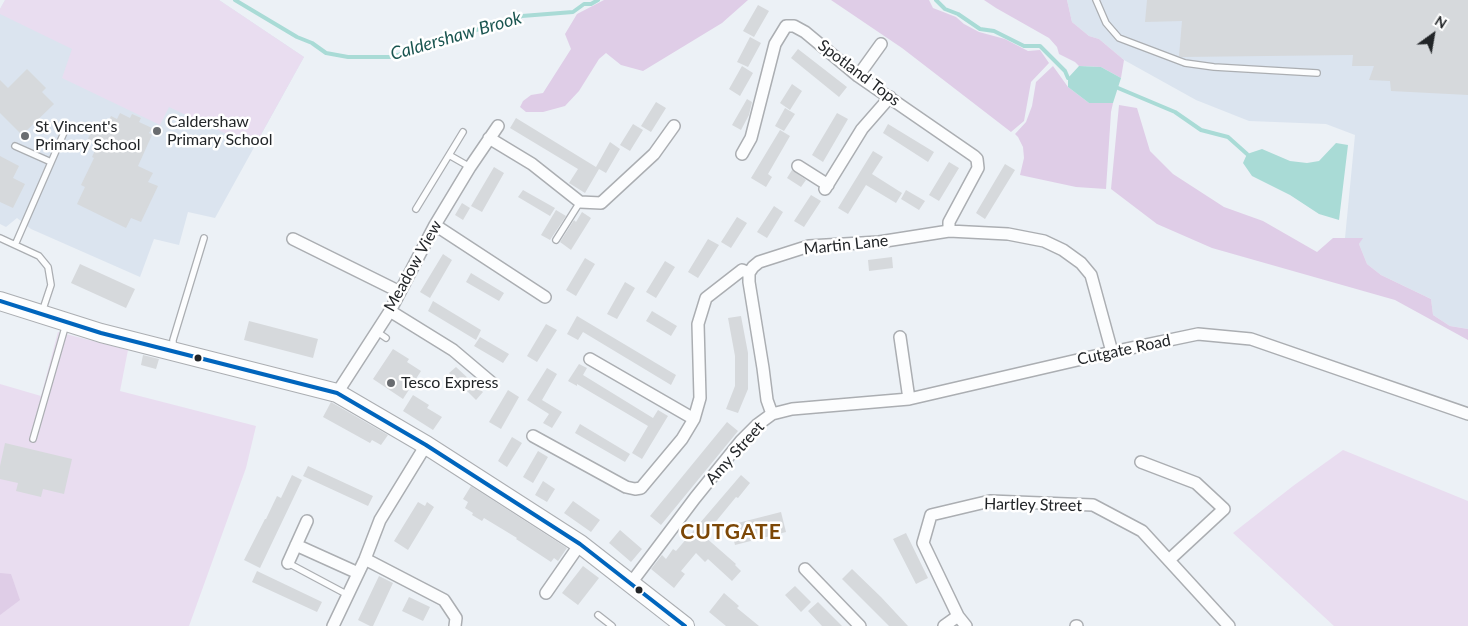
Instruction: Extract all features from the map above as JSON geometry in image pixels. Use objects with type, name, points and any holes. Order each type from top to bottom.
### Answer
[{"type":"main road","points":[[0,301],[101,333],[337,393],[426,445],[580,544],[685,626]]},
{"type":"street","name":"Spotland Tops","points":[[742,154],[751,138],[775,44],[786,26],[794,26],[805,32],[858,76],[977,159],[978,168],[949,222],[949,232]]},
{"type":"street","points":[[858,76],[881,44]]},
{"type":"street","points":[[798,166],[827,187],[862,128],[890,97]]},
{"type":"street","name":"Meadow View","points":[[337,393],[381,335],[390,311],[435,225],[470,167],[498,126]]},
{"type":"street","points":[[490,138],[532,164],[580,202],[601,203],[654,154],[674,126]]},
{"type":"street","points":[[435,225],[545,297]]},
{"type":"street","name":"Martin Lane","points":[[533,436],[626,487],[641,488],[682,439],[694,419],[700,398],[698,324],[706,298],[742,270],[749,273],[759,262],[809,246],[879,242],[949,232],[1008,234],[1044,241],[1063,250],[1081,262],[1091,275],[1112,352]]},
{"type":"street","points":[[294,239],[400,292]]},
{"type":"street","name":"Amy Street","points":[[631,583],[741,441],[757,425],[772,414],[767,400],[749,273]]},
{"type":"street","points":[[390,311],[453,350],[492,383]]},
{"type":"street","name":"Cutgate Road","points":[[772,414],[792,409],[909,399],[1198,334],[1251,339],[1468,414]]},
{"type":"street","points":[[900,337],[909,399]]},
{"type":"street","points":[[590,359],[694,419]]},
{"type":"street","points":[[333,626],[365,559],[380,520],[426,445]]},
{"type":"street","points":[[1141,462],[1196,483],[1224,509],[1169,560]]},
{"type":"street","name":"Hartley Street","points":[[958,616],[923,543],[931,515],[990,501],[1093,505],[1142,530],[1229,626]]},
{"type":"street","points":[[288,563],[307,520]]},
{"type":"street","points":[[546,593],[580,544]]},
{"type":"street","points":[[296,545],[358,573]]},
{"type":"street","points":[[365,559],[444,600],[456,618],[455,626]]},
{"type":"street","points":[[805,569],[860,626]]},
{"type":"street","points":[[944,626],[958,616],[966,626]]},
{"type":"lane","points":[[1096,0],[1106,23],[1119,38],[1185,63],[1214,67],[1317,73]]},
{"type":"lane","points":[[15,245],[66,128]]},
{"type":"lane","points":[[416,209],[463,132]]},
{"type":"lane","points":[[16,146],[51,162]]},
{"type":"lane","points":[[449,154],[470,167]]},
{"type":"lane","points":[[556,240],[580,202]]},
{"type":"lane","points":[[0,238],[39,256],[48,267],[51,285],[41,314]]},
{"type":"lane","points":[[173,351],[173,340],[204,238]]},
{"type":"lane","points":[[34,439],[67,322]]},
{"type":"lane","points":[[288,563],[348,595]]},
{"type":"lane","points":[[598,615],[612,626]]},
{"type":"shaded area","name":"Caldershaw Primary School","points":[[5,0],[219,0],[304,57],[215,218],[188,212],[179,245],[154,239],[140,277],[31,229],[17,218],[6,227],[0,224],[0,9]]},
{"type":"shaded area","points":[[5,0],[219,0],[304,57],[254,147],[169,107],[160,125],[62,78],[72,49],[0,14],[0,9]]},
{"type":"shaded area","points":[[604,0],[748,0],[722,23],[643,71],[621,65],[606,53],[599,59],[579,91],[565,106],[543,112],[526,112],[520,107],[523,101],[531,95],[543,93],[571,49],[565,34],[577,14]]},
{"type":"shaded area","points":[[831,0],[929,0],[933,8],[956,17],[979,32],[1005,39],[1028,51],[1040,50],[1049,63],[1031,82],[1024,121],[1011,132],[902,48]]},
{"type":"shaded area","points":[[984,0],[1067,0],[1072,22],[1089,36],[1099,39],[1124,60],[1121,78],[1101,67],[1079,66],[1059,54],[1057,47],[1049,38]]},
{"type":"shaded area","points":[[1067,0],[1468,0],[1468,329],[1450,326],[1433,315],[1431,299],[1381,275],[1367,264],[1359,244],[1362,238],[1345,238],[1355,135],[1326,124],[1249,121],[1196,100],[1124,60],[1099,39],[1089,36],[1072,22]]},
{"type":"shaded area","points":[[1053,66],[1068,87],[1089,103],[1113,103],[1106,189],[1076,187],[1020,175],[1024,158],[1023,147],[1015,134],[1026,122],[1032,106],[1036,82]]},
{"type":"shaded area","points":[[1079,66],[1101,67],[1121,78],[1113,103],[1089,103],[1068,87],[1068,78]]},
{"type":"shaded area","points":[[1119,105],[1137,108],[1150,151],[1173,174],[1224,207],[1263,221],[1317,252],[1333,238],[1363,238],[1359,244],[1367,264],[1381,275],[1431,299],[1433,315],[1450,326],[1468,329],[1468,340],[1395,300],[1212,248],[1157,224],[1111,189]]},
{"type":"shaded area","points":[[1336,143],[1348,145],[1339,220],[1319,214],[1290,195],[1252,176],[1243,163],[1247,154],[1262,149],[1290,161],[1307,163],[1319,161]]},
{"type":"shaded area","points":[[58,332],[128,350],[120,391],[256,426],[246,468],[189,626],[0,626],[0,384],[41,396]]},
{"type":"shaded area","points":[[1343,450],[1468,501],[1468,626],[1334,626],[1233,533]]},
{"type":"shaded area","points":[[0,573],[11,574],[20,600],[0,615]]},
{"type":"building","points":[[1147,0],[1468,0],[1468,95],[1391,91],[1390,81],[1369,80],[1374,66],[1352,66],[1353,55],[1181,57],[1179,56],[1182,21],[1145,22]]},
{"type":"building","points":[[758,5],[769,11],[754,37],[743,31]]},
{"type":"building","points":[[750,37],[761,43],[748,67],[737,62]]},
{"type":"building","points":[[798,49],[847,87],[839,97],[791,58]]},
{"type":"building","points":[[742,66],[753,73],[740,96],[729,89]]},
{"type":"building","points":[[27,69],[46,88],[42,92],[54,104],[22,135],[0,113],[0,80],[8,88]]},
{"type":"building","points":[[792,84],[802,91],[790,110],[780,103]]},
{"type":"building","points":[[747,99],[752,102],[749,115],[741,130],[732,125]]},
{"type":"building","points":[[656,102],[666,108],[651,132],[641,126]]},
{"type":"building","points":[[785,108],[795,114],[784,131],[775,126]]},
{"type":"building","points":[[120,113],[130,118],[132,114],[141,118],[139,122],[152,128],[149,133],[152,135],[138,166],[153,173],[148,182],[158,186],[141,222],[131,218],[126,228],[77,204],[85,187],[81,185],[94,158],[92,157],[98,144],[88,139],[93,128],[103,132],[111,116],[117,119]]},
{"type":"building","points":[[837,113],[848,119],[823,162],[812,155]]},
{"type":"building","points":[[516,118],[596,167],[610,142],[620,149],[606,173],[599,169],[585,193],[569,183],[578,169],[510,128]]},
{"type":"building","points":[[633,124],[643,130],[630,151],[620,145]]},
{"type":"building","points":[[888,124],[934,152],[928,162],[883,133]]},
{"type":"building","points":[[780,130],[790,136],[768,174],[772,177],[766,187],[751,178]]},
{"type":"building","points":[[873,151],[883,157],[872,174],[902,193],[896,203],[866,185],[848,214],[838,208]]},
{"type":"building","points":[[0,156],[19,166],[13,178],[25,184],[13,208],[0,202]]},
{"type":"building","points":[[949,162],[959,168],[939,201],[929,195]]},
{"type":"building","points":[[1005,164],[1015,170],[985,219],[976,213]]},
{"type":"building","points":[[494,167],[504,173],[482,212],[471,206]]},
{"type":"building","points":[[792,170],[806,180],[801,187],[787,178]]},
{"type":"building","points":[[523,190],[555,208],[550,216],[518,197]]},
{"type":"building","points":[[906,190],[925,201],[919,210],[901,199]]},
{"type":"building","points":[[811,195],[821,201],[804,227],[794,221]]},
{"type":"building","points":[[462,203],[470,208],[463,220],[455,215]]},
{"type":"building","points":[[774,206],[783,212],[767,238],[757,232]]},
{"type":"building","points":[[556,210],[566,216],[550,240],[541,235]]},
{"type":"building","points":[[582,212],[591,218],[571,250],[560,242],[574,220],[576,222]]},
{"type":"building","points":[[737,217],[747,223],[731,248],[721,242]]},
{"type":"building","points":[[708,239],[719,245],[698,278],[688,272]]},
{"type":"building","points":[[443,254],[452,260],[430,298],[420,292]]},
{"type":"building","points":[[892,257],[893,268],[869,271],[868,260]]},
{"type":"building","points":[[585,258],[595,264],[576,296],[566,290]]},
{"type":"building","points":[[665,261],[675,267],[656,298],[646,292]]},
{"type":"building","points":[[80,264],[135,289],[126,308],[71,283]]},
{"type":"building","points":[[471,273],[504,293],[499,301],[466,282]]},
{"type":"building","points":[[625,282],[635,288],[617,319],[607,314]]},
{"type":"building","points":[[433,301],[481,330],[476,340],[428,311]]},
{"type":"building","points":[[652,311],[677,326],[671,336],[646,321]]},
{"type":"building","points":[[577,316],[676,375],[671,385],[583,332],[578,340],[567,334]]},
{"type":"building","points":[[741,316],[748,353],[748,389],[738,413],[726,409],[735,386],[735,356],[728,318]]},
{"type":"building","points":[[249,321],[318,339],[313,358],[244,340]]},
{"type":"building","points":[[546,324],[557,330],[537,362],[527,356]]},
{"type":"building","points":[[480,337],[509,354],[503,363],[474,346]]},
{"type":"building","points":[[393,349],[409,359],[407,362],[421,371],[403,399],[373,379]]},
{"type":"building","points":[[143,355],[159,359],[156,369],[141,365]]},
{"type":"building","points":[[579,364],[587,368],[583,375],[653,418],[658,410],[668,416],[642,459],[632,453],[648,426],[577,384],[577,386],[568,381]]},
{"type":"building","points":[[456,367],[483,392],[476,400],[449,373]]},
{"type":"building","points":[[547,368],[557,374],[542,400],[562,412],[552,428],[543,423],[549,414],[527,400]]},
{"type":"building","points":[[508,390],[519,397],[501,429],[489,422]]},
{"type":"building","points":[[413,395],[429,405],[427,408],[442,417],[433,430],[403,411]]},
{"type":"building","points":[[331,402],[388,435],[381,445],[372,440],[370,443],[323,417]]},
{"type":"building","points":[[727,422],[738,431],[661,525],[650,516]]},
{"type":"building","points":[[580,424],[630,454],[625,462],[575,433]]},
{"type":"building","points":[[512,437],[522,443],[507,467],[498,461]]},
{"type":"building","points":[[5,443],[72,459],[64,494],[43,489],[41,497],[16,491],[18,483],[0,479],[0,466]]},
{"type":"building","points":[[538,451],[548,457],[533,483],[523,477]]},
{"type":"building","points":[[308,466],[373,496],[368,506],[303,476]]},
{"type":"building","points":[[292,475],[302,480],[260,568],[244,560],[277,496],[281,498]]},
{"type":"building","points":[[741,475],[750,483],[704,536],[736,564],[741,571],[732,581],[708,559],[705,562],[696,553],[681,571],[685,574],[674,588],[651,569],[662,555],[666,559],[673,549],[676,551]]},
{"type":"building","points":[[543,481],[555,489],[547,502],[535,495]]},
{"type":"building","points":[[471,486],[567,548],[558,561],[554,558],[551,562],[484,518],[482,521],[472,515],[473,513],[465,508],[468,502],[463,499]]},
{"type":"building","points":[[573,501],[600,520],[591,532],[564,513]]},
{"type":"building","points":[[418,502],[425,506],[427,502],[434,507],[408,550],[394,541]]},
{"type":"building","points":[[781,512],[786,532],[735,545],[730,525]]},
{"type":"building","points":[[620,530],[642,549],[631,562],[609,543]]},
{"type":"building","points":[[906,533],[928,578],[916,584],[893,539]]},
{"type":"building","points":[[583,566],[599,578],[578,605],[562,593]]},
{"type":"building","points":[[852,569],[908,626],[889,626],[842,579]]},
{"type":"building","points":[[257,571],[322,602],[317,612],[252,582]]},
{"type":"building","points":[[379,576],[393,583],[373,626],[370,626],[358,620]]},
{"type":"building","points":[[795,586],[811,602],[801,612],[785,595]]},
{"type":"building","points":[[724,593],[739,606],[737,608],[759,626],[726,626],[709,612]]},
{"type":"building","points":[[409,597],[430,607],[423,621],[402,611]]},
{"type":"building","points":[[818,602],[842,626],[822,626],[808,611]]},
{"type":"waterway","name":"Caldershaw Brook","points":[[235,0],[297,37],[312,43],[326,53],[348,57],[390,57],[425,48],[522,16],[573,12],[584,4],[591,4],[598,0]]},
{"type":"waterway","name":"Caldershaw Brook","points":[[936,0],[945,9],[958,14],[980,29],[994,31],[1024,46],[1040,46],[1065,71],[1068,78]]},
{"type":"waterway","points":[[1118,88],[1175,112],[1201,130],[1228,137],[1247,154]]},
{"type":"transit line","points":[[0,301],[101,333],[337,393],[426,445],[580,544],[685,626]]},
{"type":"place","name":"Caldershaw Primary School","points":[[157,131]]},
{"type":"place","name":"St Vincent's Primary School","points":[[25,136]]},
{"type":"place","name":"Tesco Express","points":[[391,383]]},
{"type":"district","name":"CUTGATE","points":[[731,532]]}]
